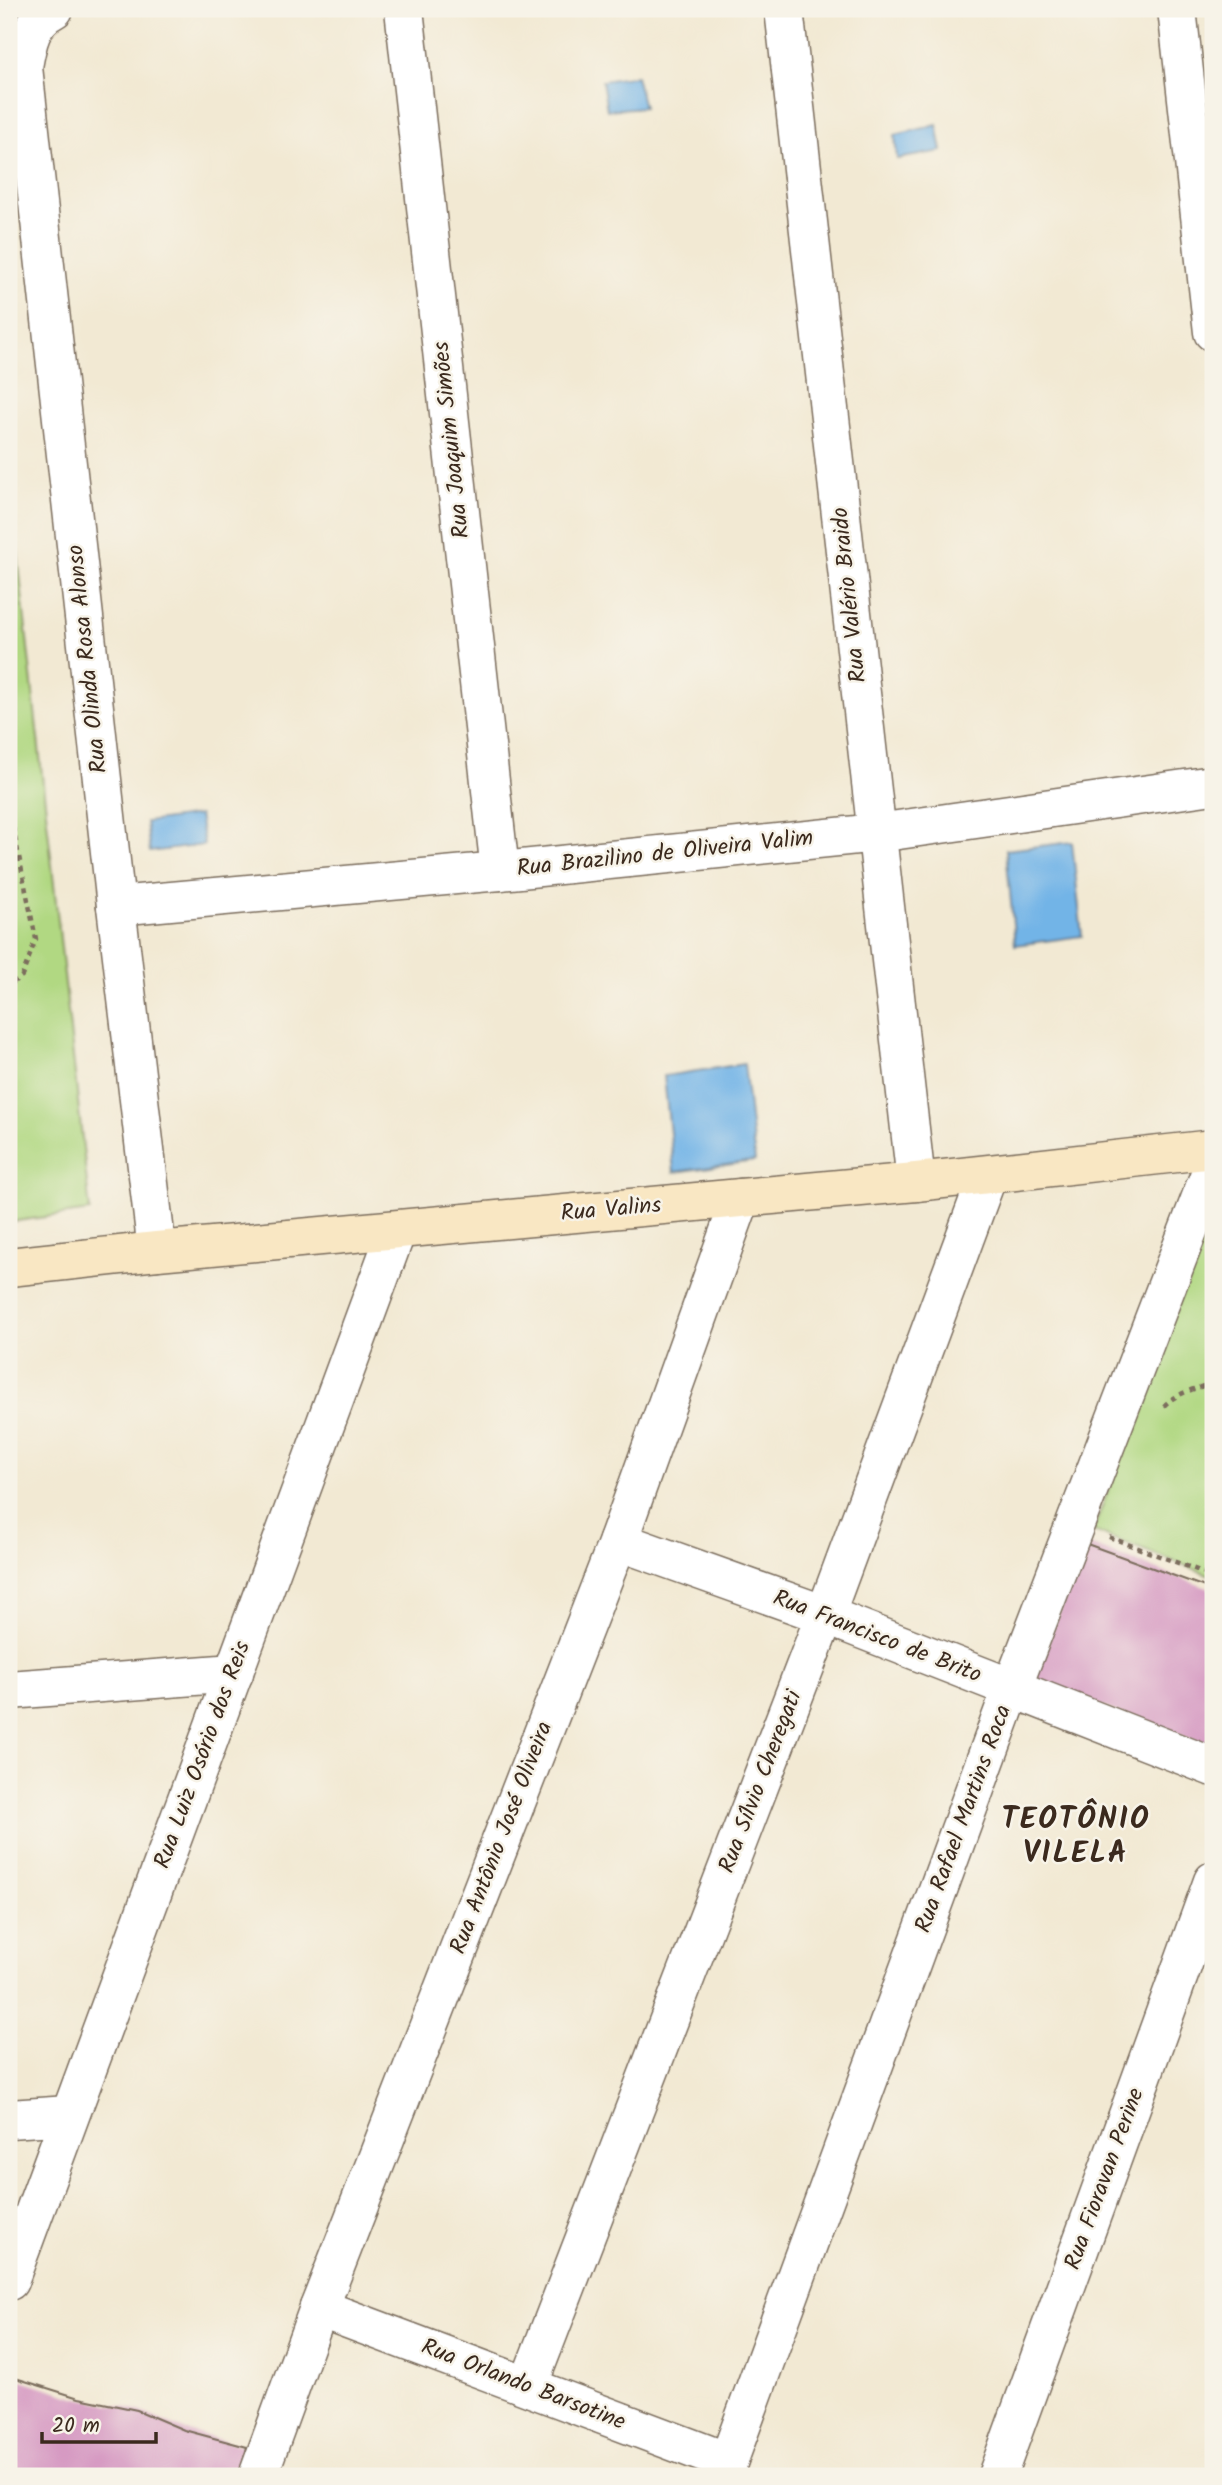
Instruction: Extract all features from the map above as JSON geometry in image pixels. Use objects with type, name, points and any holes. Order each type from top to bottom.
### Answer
[{"type":"street","name":"Rua Olinda Rosa Alonso","points":[[54,9],[44,14],[32,30],[23,67],[116,906],[158,1251]]},
{"type":"street","name":"Rua Joaquim Simões","points":[[404,9],[500,872]]},
{"type":"street","name":"Rua Valério Braido","points":[[784,9],[916,1182]]},
{"type":"street","points":[[1177,9],[1213,332]]},
{"type":"street","name":"Rua Brazilino de Oliveira Valim","points":[[116,906],[500,872],[877,833],[1213,785]]},
{"type":"street","name":"Rua Valins","points":[[9,1268],[158,1251],[989,1175],[1213,1149]]},
{"type":"street","name":"Rua Rafael Martins Roca","points":[[725,2469],[1012,1688],[1213,1166]]},
{"type":"street","name":"Rua Sílvio Cheregati","points":[[528,2386],[825,1615],[989,1175]]},
{"type":"street","name":"Rua Antônio José Oliveira","points":[[258,2476],[319,2308],[618,1541],[741,1198]]},
{"type":"street","name":"Rua Luiz Osório dos Reis","points":[[9,2281],[68,2115],[397,1230]]},
{"type":"street","name":"Rua Francisco de Brito","points":[[618,1541],[825,1615],[1213,1766]]},
{"type":"street","points":[[9,1690],[234,1673]]},
{"type":"street","name":"Rua Fioravan Perine","points":[[997,2476],[1213,1881]]},
{"type":"street","points":[[9,2119],[68,2115]]},
{"type":"street","name":"Rua Orlando Barsotine","points":[[319,2308],[528,2386],[725,2469]]},
{"type":"path","points":[[9,808],[37,939],[22,976],[9,985]]},
{"type":"path","points":[[1159,1411],[1168,1402],[1195,1388],[1213,1383]]},
{"type":"path","points":[[1105,1536],[1213,1576]]},
{"type":"green space","points":[[9,475],[90,1211],[9,1222]]},
{"type":"green space","points":[[1213,1209],[1213,1576],[1093,1531]]},
{"type":"water","points":[[636,76],[644,107],[607,110],[602,81]]},
{"type":"water","points":[[937,125],[942,151],[897,159],[895,135]]},
{"type":"water","points":[[199,815],[204,845],[150,852],[146,822]]},
{"type":"water","points":[[1072,842],[1082,936],[1015,945],[1006,850]]},
{"type":"water","points":[[744,1064],[755,1161],[674,1172],[664,1076]]},
{"type":"building","points":[[1087,1544],[1213,1590],[1213,1747],[1032,1681]]},
{"type":"building","points":[[9,2376],[79,2398],[137,2410],[184,2430],[247,2447],[239,2476],[9,2476]]},
{"type":"district","name":"TEOTÔNIO VILELA","points":[[1076,1837]]}]
